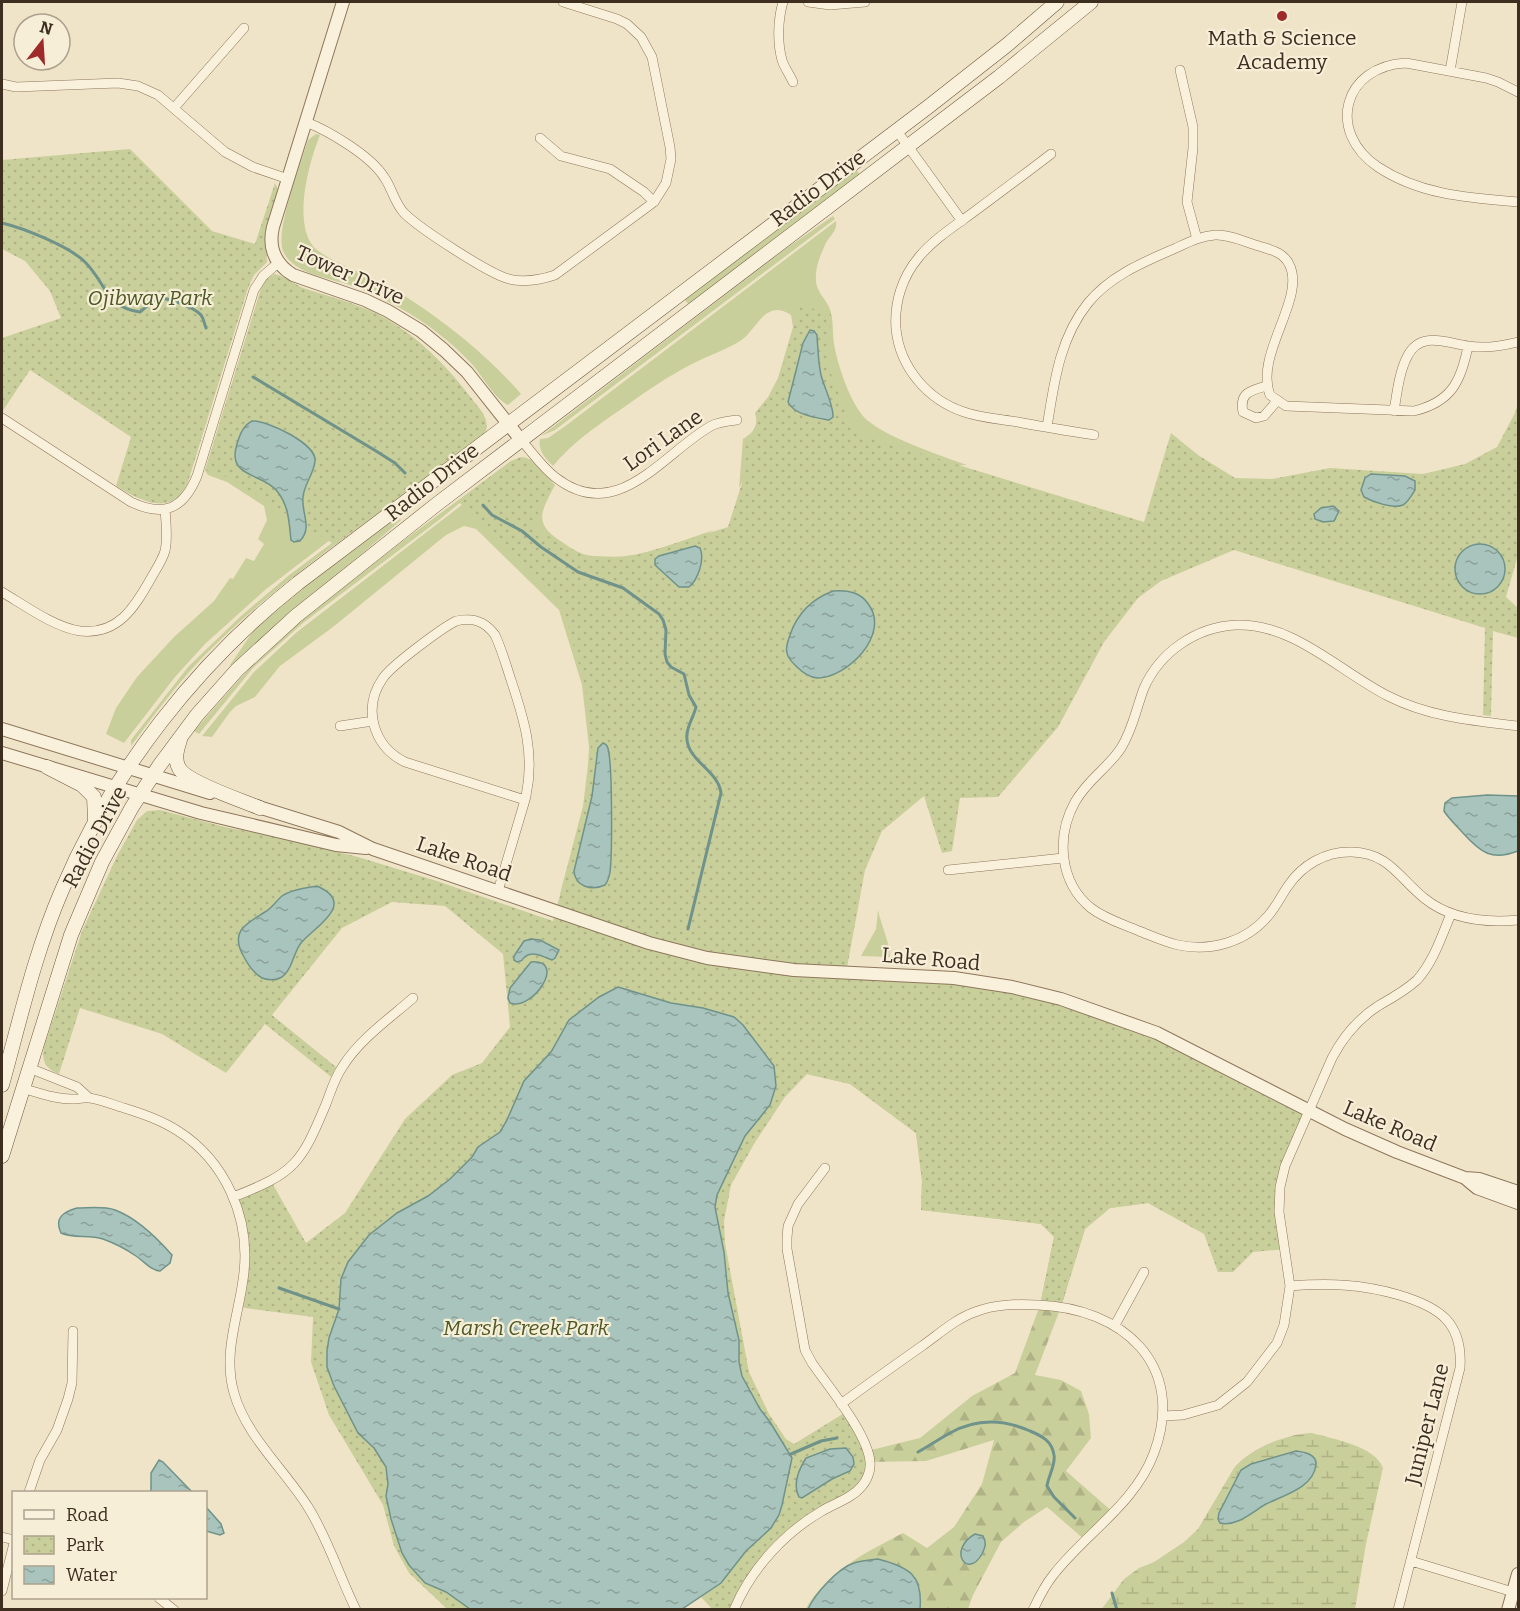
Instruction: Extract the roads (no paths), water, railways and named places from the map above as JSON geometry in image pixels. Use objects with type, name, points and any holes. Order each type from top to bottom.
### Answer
[{"type":"main road","name":"Radio Drive","points":[[2,1085],[32,976],[58,901],[95,823],[129,768],[170,710],[196,679],[260,615],[330,559],[897,131],[1057,2]]},
{"type":"main road","name":"Radio Drive","points":[[2,1156],[78,916],[102,862],[152,775],[185,730],[237,670],[280,628],[521,440],[908,146],[1091,2]]},
{"type":"main road","points":[[185,730],[176,755],[180,771],[196,781],[260,808]]},
{"type":"main road","points":[[47,767],[82,786],[94,797],[95,823]]},
{"type":"street","name":"Tower Drive","points":[[343,2],[271,236],[272,250],[278,263],[296,277],[364,300],[414,326],[439,345],[461,366],[521,440]]},
{"type":"street","points":[[306,122],[330,133],[372,163],[385,178],[400,208],[414,222],[491,271],[509,279],[533,280],[555,275],[654,202],[666,183],[671,159],[652,57],[641,37],[627,24],[563,2]]},
{"type":"street","points":[[783,2],[779,27],[781,52],[782,60],[793,82]]},
{"type":"street","points":[[808,2],[830,5],[865,2]]},
{"type":"street","points":[[1450,71],[1462,2]]},
{"type":"street","points":[[174,108],[244,28]]},
{"type":"street","points":[[1518,92],[1498,82],[1406,63],[1380,67],[1370,73],[1353,90],[1349,102],[1348,127],[1357,150],[1377,166],[1422,188],[1457,196],[1518,202]]},
{"type":"street","points":[[1180,70],[1193,127],[1187,202],[1197,239]]},
{"type":"street","points":[[2,84],[29,87],[127,84],[149,90],[174,108],[225,152],[253,167],[288,179]]},
{"type":"street","points":[[897,131],[962,220]]},
{"type":"street","points":[[540,138],[561,156],[610,169],[644,192],[654,202]]},
{"type":"street","points":[[1051,154],[962,220],[919,256],[904,280],[895,316],[897,335],[903,355],[921,385],[936,399],[951,407],[966,413],[1094,435]]},
{"type":"street","points":[[1047,427],[1059,360],[1072,329],[1088,303],[1103,288],[1132,268],[1197,239],[1218,235],[1228,236],[1274,251],[1283,255],[1289,262],[1294,280],[1267,366],[1266,386],[1270,395],[1286,406],[1394,411],[1414,411],[1430,407],[1442,400],[1453,389],[1460,377],[1468,346]]},
{"type":"street","points":[[2,418],[131,502],[147,509],[165,509],[177,504],[186,497],[192,487],[254,292],[260,279],[278,263]]},
{"type":"street","points":[[1394,411],[1406,357],[1419,342],[1438,339],[1468,346],[1488,347],[1518,342]]},
{"type":"street","points":[[1266,386],[1249,392],[1243,397],[1243,412],[1256,418],[1264,416],[1277,401]]},
{"type":"street","name":"Lori Lane","points":[[521,440],[545,468],[560,481],[587,491],[607,492],[623,489],[637,482],[711,426],[737,420]]},
{"type":"street","points":[[2,592],[67,628],[92,631],[109,627],[132,610],[161,562],[166,539],[165,509]]},
{"type":"street","points":[[498,891],[525,800],[530,762],[526,727],[497,640],[491,629],[481,622],[467,619],[453,622],[391,668],[385,675],[376,691],[372,705],[377,734],[382,744],[399,759],[525,800]]},
{"type":"street","points":[[1518,726],[1457,719],[1428,712],[1388,696],[1284,634],[1259,626],[1235,625],[1211,628],[1174,648],[1155,668],[1144,689],[1128,736],[1119,753],[1087,784],[1070,811],[1066,825],[1063,858],[1073,887],[1092,909],[1106,917],[1178,945],[1204,947],[1222,945],[1246,934],[1259,926],[1270,914],[1288,886],[1305,867],[1341,853],[1364,854],[1388,863],[1424,898],[1451,914],[1483,921],[1518,920]]},
{"type":"street","points":[[340,726],[373,721]]},
{"type":"street","name":"Lake Road","points":[[2,729],[339,832],[373,849],[649,943],[707,958],[794,970],[954,978],[1012,987],[1061,999],[1156,1033],[1309,1111],[1397,1152],[1465,1178],[1479,1179],[1518,1192]]},
{"type":"street","name":"Lake Road","points":[[2,753],[201,813],[336,845],[373,849]]},
{"type":"street","points":[[948,870],[1063,858]]},
{"type":"street","points":[[1163,1416],[1183,1415],[1218,1405],[1247,1382],[1277,1343],[1284,1325],[1290,1286],[1279,1212],[1280,1187],[1285,1166],[1332,1058],[1342,1041],[1366,1015],[1403,991],[1418,978],[1433,957],[1451,914]]},
{"type":"street","points":[[233,1197],[278,1178],[295,1163],[309,1144],[344,1064],[355,1050],[412,998]]},
{"type":"street","points":[[29,1068],[77,1088],[88,1097],[145,1114],[178,1131],[207,1156],[227,1184],[240,1216],[246,1252],[243,1287],[229,1352],[229,1372],[234,1394],[250,1428],[296,1489],[320,1528],[356,1610]]},
{"type":"street","points":[[22,1088],[60,1098],[88,1097]]},
{"type":"street","points":[[734,1610],[751,1579],[773,1550],[808,1520],[853,1495],[864,1483],[868,1474],[870,1462],[867,1450],[853,1421],[805,1350],[787,1249],[788,1226],[792,1215],[825,1168]]},
{"type":"street","name":"Lake Road","points":[[1465,1178],[1477,1188],[1518,1203]]},
{"type":"street","points":[[1115,1325],[1144,1272]]},
{"type":"street","name":"Juniper Lane","points":[[1290,1286],[1342,1284],[1381,1290],[1430,1306],[1444,1317],[1456,1333],[1460,1347],[1461,1368],[1398,1610]]},
{"type":"street","points":[[841,1404],[960,1319],[986,1308],[1017,1304],[1066,1307],[1115,1325],[1140,1345],[1157,1377],[1162,1397],[1163,1416],[1154,1454],[1131,1492],[1055,1573],[1033,1610]]},
{"type":"street","points":[[29,1491],[40,1460],[57,1430],[69,1399],[72,1383],[73,1331]]},
{"type":"street","points":[[2,1591],[12,1549]]},
{"type":"street","points":[[1411,1561],[1513,1592]]},
{"type":"street","points":[[1508,1610],[1518,1574]]},
{"type":"street","points":[[160,1599],[174,1610]]},
{"type":"water","points":[[810,330],[817,335],[821,375],[833,413],[833,417],[829,420],[800,413],[788,402],[803,343]]},
{"type":"water","points":[[252,421],[268,424],[290,434],[308,447],[313,454],[314,466],[303,497],[306,530],[300,541],[291,540],[286,508],[277,491],[271,485],[241,469],[237,463],[235,455],[239,437]]},
{"type":"water","points":[[1371,474],[1405,476],[1415,481],[1415,490],[1403,505],[1389,506],[1372,501],[1364,497],[1361,490],[1365,478]]},
{"type":"water","points":[[1333,506],[1339,511],[1334,521],[1323,522],[1315,519],[1314,514],[1321,508]]},
{"type":"water","points":[[1475,544],[1485,544],[1498,551],[1505,564],[1505,574],[1498,587],[1485,594],[1475,594],[1466,590],[1459,583],[1455,574],[1455,564],[1459,555],[1466,548]]},
{"type":"water","points":[[695,546],[700,548],[701,563],[695,580],[689,587],[679,587],[655,565],[655,559],[659,556]]},
{"type":"water","points":[[833,591],[849,592],[862,597],[869,605],[874,617],[874,629],[870,641],[852,663],[841,671],[817,678],[804,673],[791,661],[786,651],[787,644],[801,614],[818,598]]},
{"type":"water","points":[[603,743],[607,746],[610,767],[612,828],[610,872],[605,885],[595,888],[577,881],[574,871],[592,796],[598,748]]},
{"type":"water","points":[[1487,795],[1518,796],[1518,851],[1494,855],[1481,850],[1469,840],[1444,811],[1445,803],[1452,798]]},
{"type":"water","points":[[317,886],[329,893],[334,900],[329,915],[301,943],[284,975],[273,980],[262,978],[249,966],[240,948],[239,934],[246,925],[286,894]]},
{"type":"water","points":[[540,940],[559,950],[555,958],[552,960],[532,954],[526,956],[522,961],[514,960],[514,956],[524,941]]},
{"type":"water","points":[[531,962],[542,963],[546,968],[543,985],[528,1000],[519,1004],[510,1003],[508,998],[510,988]]},
{"type":"water","points":[[618,987],[671,1003],[703,1008],[734,1017],[743,1025],[774,1066],[776,1086],[770,1105],[745,1136],[717,1195],[715,1207],[724,1252],[728,1293],[739,1340],[739,1362],[742,1376],[760,1409],[792,1458],[782,1505],[771,1528],[746,1551],[721,1583],[682,1609],[470,1609],[446,1592],[425,1583],[409,1565],[402,1553],[391,1519],[386,1496],[388,1484],[386,1467],[374,1448],[358,1433],[334,1386],[327,1367],[327,1351],[339,1309],[341,1279],[348,1262],[369,1235],[397,1213],[428,1196],[450,1179],[472,1157],[478,1147],[500,1132],[524,1081],[551,1052],[569,1020],[599,997]]},
{"type":"water","points":[[77,1208],[111,1209],[131,1218],[153,1235],[172,1255],[170,1263],[160,1271],[156,1270],[128,1251],[107,1241],[61,1233],[59,1220],[61,1216]]},
{"type":"water","points":[[846,1448],[853,1457],[854,1464],[850,1471],[832,1479],[802,1498],[799,1497],[796,1482],[806,1458],[830,1449]]},
{"type":"water","points":[[1296,1451],[1309,1454],[1316,1461],[1314,1473],[1304,1485],[1238,1521],[1220,1523],[1219,1513],[1241,1470],[1251,1464]]},
{"type":"water","points":[[159,1460],[191,1491],[151,1491],[151,1473]]},
{"type":"water","points":[[207,1508],[221,1524],[224,1533],[220,1535],[207,1531]]},
{"type":"water","points":[[975,1534],[983,1536],[985,1548],[976,1561],[971,1564],[966,1563],[962,1560],[962,1548]]},
{"type":"water","points":[[878,1559],[898,1565],[912,1574],[919,1588],[920,1609],[808,1609],[821,1589],[841,1570],[857,1562]]},
{"type":"waterway","points":[[2,223],[45,238],[78,256],[92,270],[113,300],[120,305],[140,312],[156,299],[172,300],[198,312],[206,328]]},
{"type":"waterway","points":[[253,377],[376,451],[395,463],[405,473]]},
{"type":"waterway","points":[[483,505],[492,515],[522,531],[578,572],[623,588],[659,614],[663,620],[666,630],[667,662],[684,674],[689,695],[696,707],[688,730],[687,743],[696,758],[714,777],[721,793],[688,929]]},
{"type":"waterway","points":[[279,1288],[339,1309]]},
{"type":"waterway","points":[[918,1452],[960,1428],[979,1423],[1010,1424],[1030,1431],[1042,1437],[1051,1446],[1054,1459],[1047,1486],[1054,1497],[1075,1518]]},
{"type":"waterway","points":[[791,1454],[821,1441],[837,1438]]},
{"type":"waterway","points":[[1112,1593],[1117,1610]]},
{"type":"place","name":"Math & Science Academy","points":[[1282,16]]},
{"type":"park label","name":"Ojibway Park","points":[[150,298]]},
{"type":"park label","name":"Marsh Creek Park","points":[[526,1328]]}]
